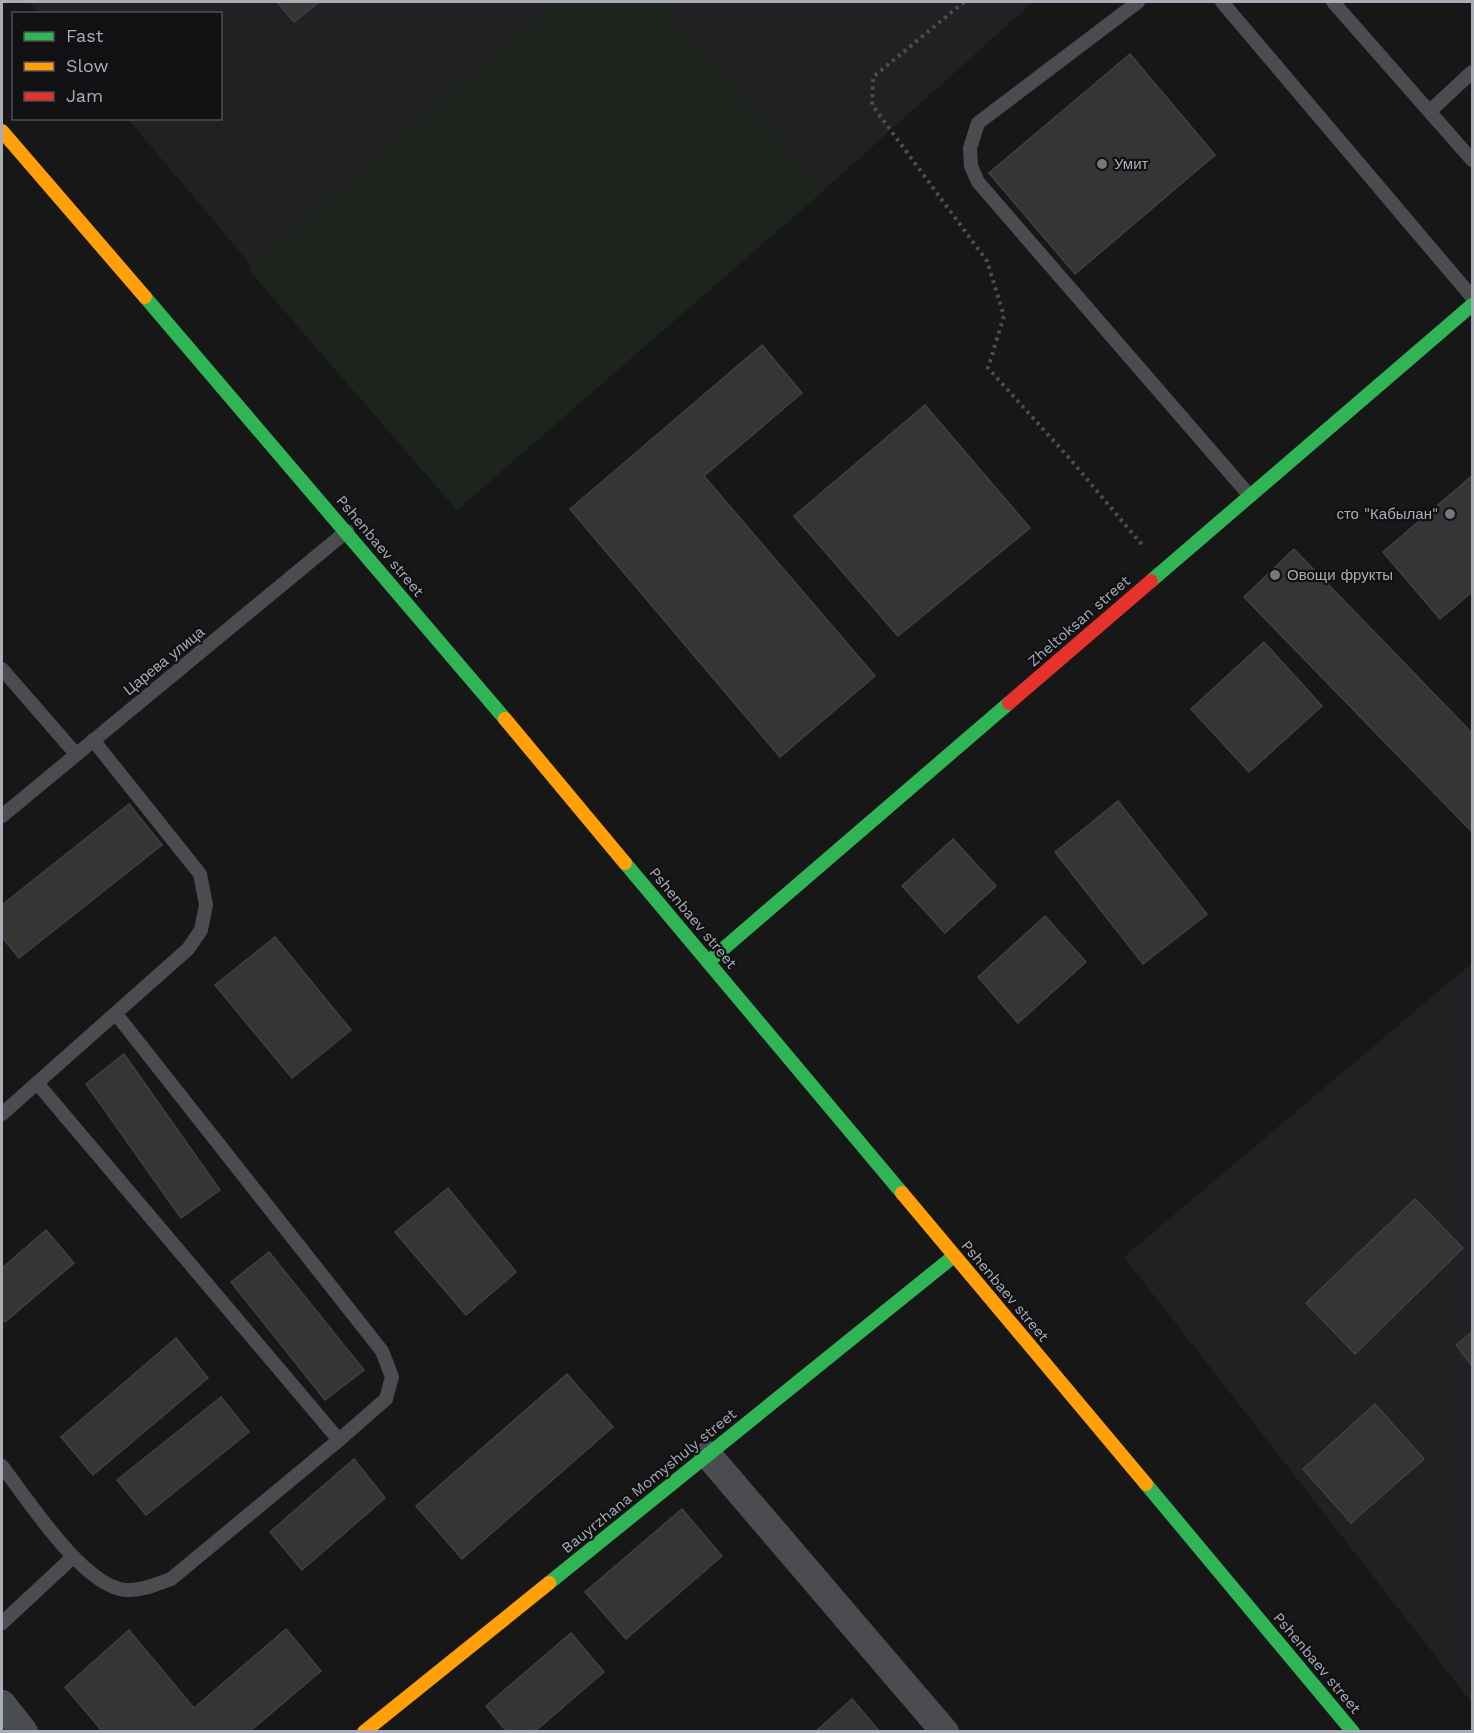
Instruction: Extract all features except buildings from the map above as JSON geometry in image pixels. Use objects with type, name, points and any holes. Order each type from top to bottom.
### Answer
[{"type":"street","name":"Pshenbaev street","points":[[2,131],[347,531],[1353,1731]]},
{"type":"street","name":"Zheltoksan street","points":[[708,962],[1473,305]]},
{"type":"street","name":"Bauyrzhana Momyshuly street","points":[[364,1731],[954,1256]]},
{"type":"street","points":[[708,1455],[945,1731]]},
{"type":"street","points":[[2,1704],[24,1731]]},
{"type":"lane","points":[[1138,2],[978,123],[972,136],[971,166],[978,182],[1021,234],[1250,496]]},
{"type":"lane","points":[[1222,2],[1473,297]]},
{"type":"lane","points":[[1333,2],[1473,159]]},
{"type":"lane","points":[[1430,111],[1473,72]]},
{"type":"lane","name":"Царева улица","points":[[2,816],[347,531]]},
{"type":"lane","points":[[2,669],[76,754]]},
{"type":"lane","points":[[2,1114],[188,949],[201,930],[206,905],[200,874],[93,740]]},
{"type":"lane","points":[[2,1466],[73,1557],[110,1585],[126,1590],[147,1588],[171,1579],[339,1440],[386,1399],[392,1377],[382,1351],[116,1014]]},
{"type":"lane","points":[[37,1083],[339,1440]]},
{"type":"lane","points":[[2,1623],[73,1557]]},
{"type":"path","points":[[964,2],[873,77],[872,105],[987,261],[1004,316],[988,368],[1070,459],[1163,571]]},
{"type":"shaded area","points":[[29,2],[1033,2],[823,191],[457,510],[129,120],[222,120],[222,12],[38,12]]},
{"type":"shaded area","points":[[556,2],[659,2],[823,191],[457,510],[248,269]]},
{"type":"shaded area","points":[[1472,963],[1472,1703],[1124,1257]]},
{"type":"traffic: fast","points":[[145,297],[505,719]]},
{"type":"traffic: fast","points":[[1151,581],[1472,305]]},
{"type":"traffic: fast","points":[[708,962],[1009,703]]},
{"type":"traffic: fast","points":[[625,863],[902,1193]]},
{"type":"traffic: fast","points":[[549,1583],[954,1256]]},
{"type":"traffic: fast","points":[[1146,1484],[1353,1732]]},
{"type":"traffic: slow","points":[[2,131],[145,297]]},
{"type":"traffic: slow","points":[[505,719],[625,863]]},
{"type":"traffic: slow","points":[[902,1193],[1146,1484]]},
{"type":"traffic: slow","points":[[364,1732],[549,1583]]},
{"type":"traffic: jam","points":[[1009,703],[1151,581]]},
{"type":"place","name":"Умит","points":[[1102,164]]},
{"type":"place","name":"сто \"Кабылан\"","points":[[1450,514]]},
{"type":"place","name":"Овощи фрукты","points":[[1275,575]]}]
